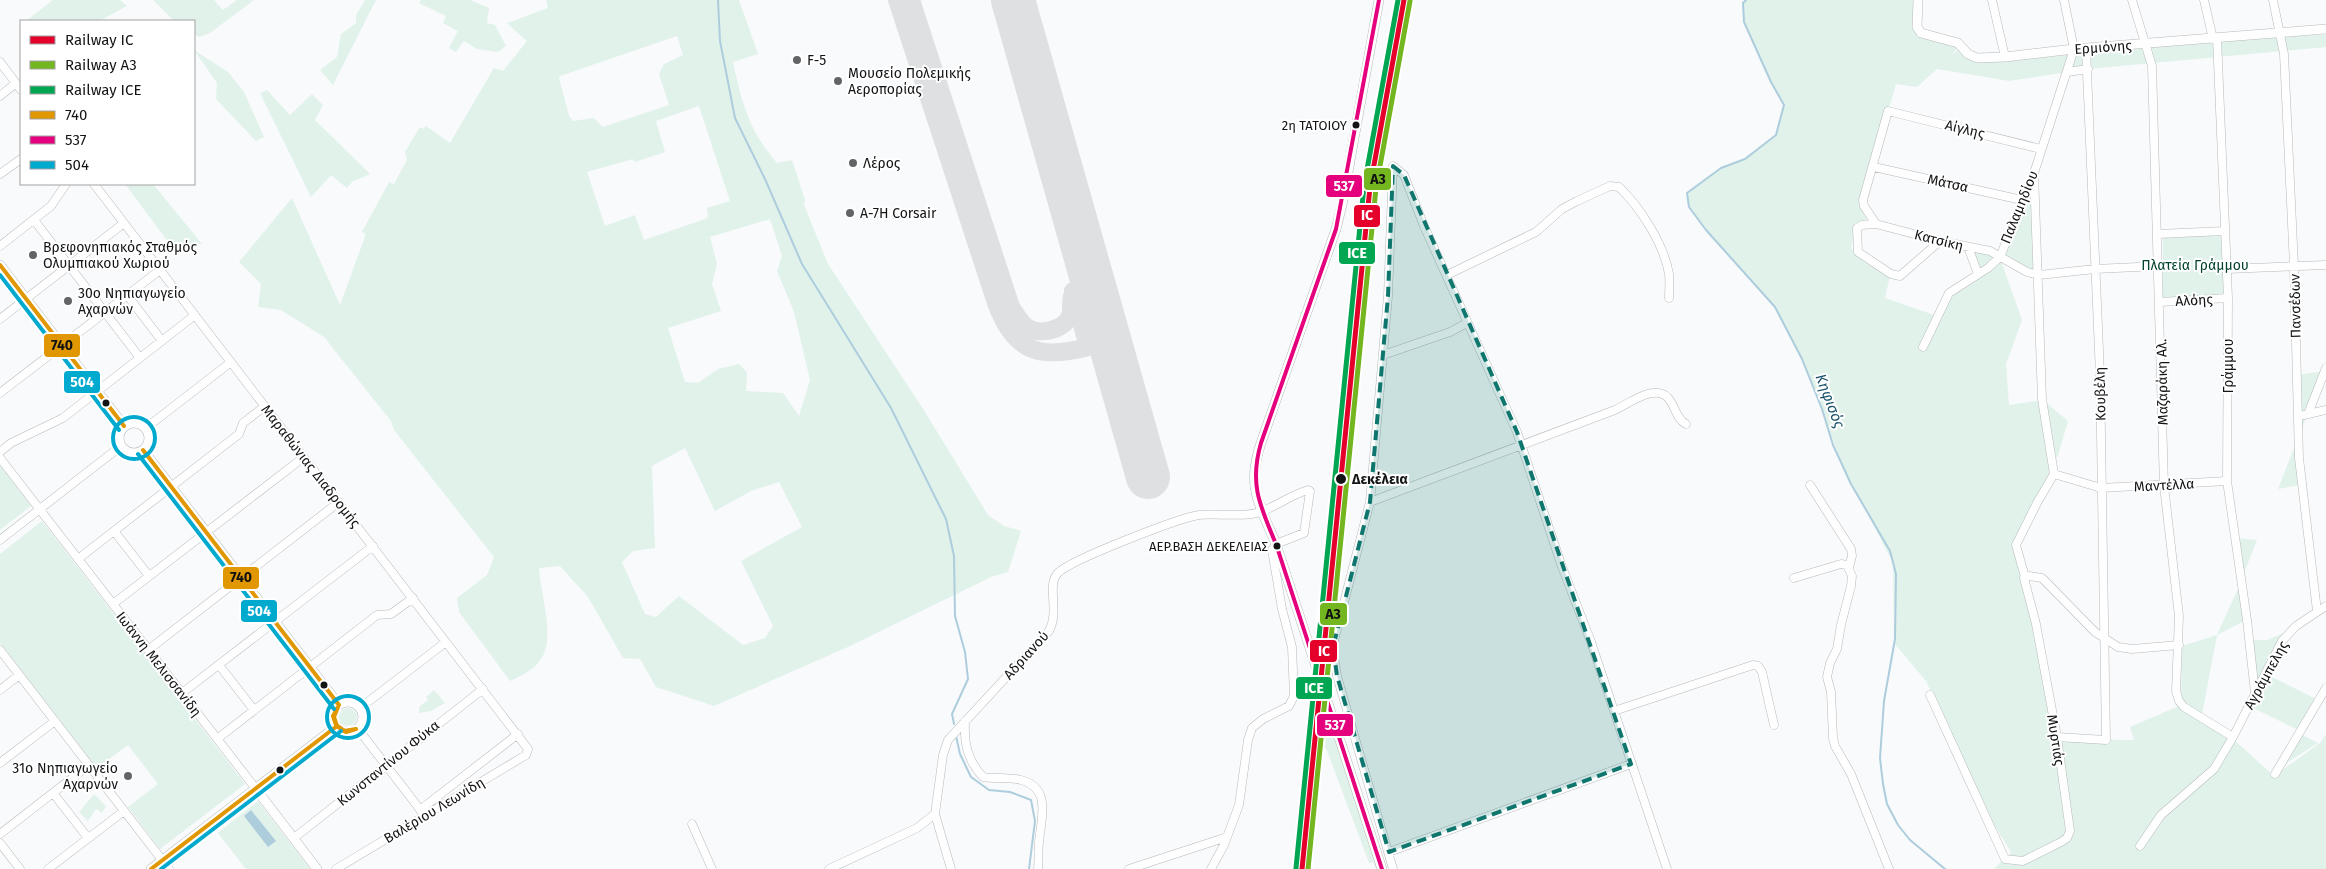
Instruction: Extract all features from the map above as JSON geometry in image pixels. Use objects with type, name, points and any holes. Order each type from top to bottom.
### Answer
[{"type":"street","points":[[1379,0],[1336,229],[1255,461],[1254,484],[1262,512],[1276,544],[1304,635],[1382,869]]},
{"type":"street","name":"Ερμιόνης","points":[[1918,0],[1917,27],[1921,33],[1958,42],[1971,56],[2005,57],[2074,49],[2086,50],[2326,29]]},
{"type":"street","points":[[1992,0],[2005,57]]},
{"type":"street","name":"Παλαμηδίου","points":[[2064,0],[2074,49],[2034,173],[2000,257],[2027,272],[2039,275],[2095,269],[2159,266]]},
{"type":"street","name":"Μαζαράκη Αλ.","points":[[2132,0],[2136,20],[2146,44],[2152,66],[2164,486],[2179,616],[2176,691],[2180,703],[2188,710],[2233,737]]},
{"type":"street","name":"Γράμμου","points":[[2204,0],[2215,39],[2227,269],[2227,481],[2247,620],[2254,693]]},
{"type":"street","name":"Πανσέδων","points":[[2273,0],[2284,54],[2294,266],[2300,476],[2317,612]]},
{"type":"street","name":"Κουβέλη","points":[[2057,738],[2106,740],[2100,374],[2086,50]]},
{"type":"street","points":[[0,62],[19,87],[0,96]]},
{"type":"street","points":[[2067,72],[2088,68]]},
{"type":"street","name":"Αίγλης","points":[[1874,168],[1888,111],[2041,149]]},
{"type":"street","points":[[0,174],[20,160]]},
{"type":"street","points":[[1393,869],[1337,676],[1334,657],[1337,628],[1370,502],[1388,296],[1388,240],[1392,215],[1392,166],[1404,175],[1521,445],[1667,869]]},
{"type":"street","points":[[1874,168],[1863,204],[1876,224],[1862,225],[1857,228],[1858,252],[1896,276],[1904,274],[1940,241]]},
{"type":"street","name":"Μάτσα","points":[[1874,168],[2022,200]]},
{"type":"street","points":[[2034,173],[2043,406],[2054,474]]},
{"type":"street","points":[[0,246],[51,206],[65,185]]},
{"type":"street","name":"Μαραθώνιας Διαδρομής","points":[[95,185],[528,749]]},
{"type":"street","points":[[1447,275],[1536,232],[1562,209],[1603,188],[1614,185],[1619,186],[1638,208],[1653,234],[1668,271],[1669,298]]},
{"type":"street","points":[[34,220],[140,358]]},
{"type":"street","points":[[0,319],[124,223]]},
{"type":"street","name":"Κατσίκη","points":[[1876,224],[1940,241],[1990,251],[2000,257]]},
{"type":"street","points":[[2158,234],[2225,231]]},
{"type":"street","points":[[1968,247],[1978,274]]},
{"type":"street","points":[[1923,347],[1947,296],[1956,287],[1978,274],[2000,257]]},
{"type":"street","points":[[0,265],[124,426]]},
{"type":"street","points":[[2227,269],[2326,265]]},
{"type":"street","points":[[0,393],[160,270]]},
{"type":"street","points":[[127,295],[162,340]]},
{"type":"street","name":"Αλόης","points":[[2160,302],[2228,298]]},
{"type":"street","points":[[0,452],[11,443],[62,418],[195,315]]},
{"type":"street","points":[[1383,355],[1450,332],[1467,323]]},
{"type":"street","points":[[146,428],[231,362]]},
{"type":"street","points":[[2308,414],[2326,368]]},
{"type":"street","points":[[1370,502],[1615,410],[1651,393],[1660,392],[1666,395],[1677,416],[1686,424]]},
{"type":"street","points":[[78,558],[239,434],[243,423],[265,406]]},
{"type":"street","points":[[2297,416],[2326,410]]},
{"type":"street","points":[[136,423],[146,428],[149,440],[143,450],[133,453],[121,446],[119,438],[124,426],[136,423]]},
{"type":"street","points":[[0,540],[121,446]]},
{"type":"street","points":[[143,450],[339,706]]},
{"type":"street","points":[[113,604],[304,457]]},
{"type":"street","name":"Ιωάννη Μελισσανίδη","points":[[0,458],[318,869]]},
{"type":"street","name":"Μαντέλλα","points":[[2054,474],[2101,488],[2227,481]]},
{"type":"street","name":"Μυρτιάς","points":[[1930,695],[2005,859],[2023,861],[2061,842],[2069,834],[2057,738],[2036,624],[2025,587],[2025,577],[2016,545],[2054,474]]},
{"type":"street","points":[[1810,485],[1851,549],[1852,556],[1850,567],[1852,576],[1851,586],[1840,625],[1837,649],[1827,677],[1831,692],[1833,738],[1835,746],[1851,774],[1888,869]]},
{"type":"street","points":[[1211,869],[1239,805],[1248,740],[1252,728],[1262,719],[1289,706],[1294,696],[1292,647],[1282,609],[1272,550],[1276,544],[1304,533],[1310,491],[1306,490],[1262,512]]},
{"type":"street","points":[[148,650],[339,502]]},
{"type":"street","name":"Αδριανού","points":[[935,814],[945,747],[952,733],[966,721],[1049,631],[1055,614],[1053,583],[1058,572],[1078,561],[1182,519],[1201,515],[1262,512]]},
{"type":"street","points":[[114,530],[149,576]]},
{"type":"street","points":[[182,693],[373,546]]},
{"type":"street","points":[[1794,578],[1837,565],[1850,567]]},
{"type":"street","points":[[2025,577],[2042,578],[2105,639],[2118,647],[2132,649],[2179,645]]},
{"type":"street","points":[[217,739],[377,615],[391,614],[413,598]]},
{"type":"street","name":"Αγράμπελης","points":[[2140,846],[2161,815],[2208,775],[2221,758],[2282,641],[2296,626],[2326,606]]},
{"type":"street","points":[[360,708],[446,642]]},
{"type":"street","points":[[0,650],[169,869]]},
{"type":"street","points":[[219,665],[254,710]]},
{"type":"street","points":[[1614,711],[1753,665],[1758,666],[1762,672],[1774,725]]},
{"type":"street","points":[[0,690],[20,675]]},
{"type":"street","points":[[2275,774],[2326,688]]},
{"type":"street","name":"Κωνσταντίνου Φύκα","points":[[294,838],[483,689]]},
{"type":"street","points":[[348,702],[360,708],[363,719],[358,728],[344,731],[336,726],[334,713],[339,706],[348,702]]},
{"type":"street","points":[[0,763],[54,721]]},
{"type":"street","points":[[966,721],[965,736],[968,755],[983,776],[1022,780],[1033,785],[1039,794],[1044,808],[1039,842],[1038,869]]},
{"type":"street","points":[[151,869],[336,726]]},
{"type":"street","points":[[358,728],[422,813],[518,734]]},
{"type":"street","name":"Βαλέριου Λεωνίδη","points":[[336,869],[422,813],[526,755],[528,749]]},
{"type":"street","points":[[1389,852],[1631,764]]},
{"type":"street","points":[[0,834],[89,765]]},
{"type":"street","points":[[53,793],[88,838]]},
{"type":"street","points":[[48,869],[124,810]]},
{"type":"street","points":[[829,869],[917,828],[935,814],[951,869]]},
{"type":"street","points":[[692,824],[712,869]]},
{"type":"street","points":[[1129,869],[1227,836]]},
{"type":"street","points":[[0,842],[20,869]]},
{"type":"highlighted area","points":[[1393,166],[1404,175],[1517,432],[1631,764],[1389,852],[1337,676],[1333,647],[1370,502],[1388,296]]},
{"type":"green space","points":[[53,0],[120,0],[127,6],[101,20],[27,20]]},
{"type":"green space","points":[[153,0],[214,0],[223,10],[237,0],[254,0],[210,33],[199,37],[195,35],[195,20],[173,20]]},
{"type":"green space","points":[[365,0],[376,0],[333,85],[320,70],[337,57],[341,34],[356,23],[356,15]]},
{"type":"green space","points":[[421,0],[470,0],[489,8],[487,23],[495,25],[506,46],[498,52],[477,49],[464,41],[456,52],[449,48],[458,31],[443,23],[446,16],[419,3]]},
{"type":"green space","points":[[546,0],[739,0],[758,54],[733,62],[743,104],[753,128],[777,163],[792,160],[805,200],[804,205],[828,264],[925,412],[988,515],[1004,526],[1021,531],[1008,572],[991,577],[850,646],[714,706],[656,687],[640,659],[623,658],[588,597],[560,566],[539,568],[547,627],[545,650],[535,666],[523,675],[510,681],[459,612],[457,598],[487,575],[494,557],[394,430],[391,421],[324,337],[281,310],[258,307],[261,284],[239,262],[292,198],[340,305],[366,234],[362,232],[389,182],[394,184],[407,160],[405,152],[420,127],[423,129],[426,126],[450,143],[494,68],[503,71],[527,41],[507,23],[548,8]],"holes":[[[677,36],[683,55],[664,64],[659,74],[669,105],[603,127],[594,118],[573,121],[569,116],[560,76]],[[699,106],[730,201],[707,208],[708,218],[644,240],[635,215],[605,226],[587,172],[633,159],[635,162],[665,152],[656,121]],[[770,219],[782,256],[777,271],[794,312],[810,380],[799,416],[783,393],[746,391],[747,372],[739,364],[718,369],[698,383],[685,382],[668,328],[721,311],[712,284],[717,264],[710,237]],[[685,448],[715,511],[751,491],[779,482],[802,527],[741,561],[773,626],[765,638],[743,645],[679,596],[656,617],[645,614],[622,562],[633,551],[655,548],[652,466]]]},
{"type":"green space","points":[[1746,0],[1915,0],[1914,28],[1959,46],[1951,56],[1958,50],[1973,62],[2003,62],[2093,52],[2285,36],[2326,35],[2326,47],[2088,69],[2009,81],[1937,69],[1917,87],[1896,84],[1861,205],[1867,221],[1856,228],[1851,248],[1864,262],[1890,276],[1885,298],[1937,316],[1957,288],[1992,269],[1999,258],[1978,271],[1969,248],[2000,257],[2034,187],[2039,275],[2000,258],[2022,320],[2006,364],[2009,405],[2043,400],[2068,421],[2057,459],[2049,435],[2051,472],[2014,544],[2058,739],[2134,740],[2130,727],[2179,706],[2232,738],[2274,776],[2320,743],[2326,734],[2326,869],[1994,869],[2011,852],[1989,817],[1926,681],[1894,643],[1893,563],[1842,464],[1802,359],[1775,307],[1706,230],[1689,207],[1687,193],[1721,168],[1745,159],[1776,135],[1784,105],[1771,82],[1744,22],[1743,3]]},
{"type":"green space","points":[[195,51],[228,72],[244,92],[264,137],[256,141],[216,99],[217,83]]},
{"type":"green space","points":[[267,90],[290,115],[312,94],[323,105],[315,120],[370,174],[352,182],[347,188],[331,175],[311,197],[260,93]]},
{"type":"green space","points":[[126,185],[154,185],[202,244],[169,243]]},
{"type":"green space","name":"Πλατεία Γράμμου","points":[[2225,231],[2228,298],[2163,300],[2163,236]]},
{"type":"green space","points":[[2325,371],[2298,438],[2297,375]]},
{"type":"green space","points":[[2298,438],[2301,485],[2278,489]]},
{"type":"green space","points":[[0,465],[31,506],[0,530]]},
{"type":"green space","points":[[42,521],[245,784],[160,849],[128,807],[158,784],[128,745],[97,768],[0,643],[0,554]]},
{"type":"green space","points":[[2235,538],[2257,540],[2241,580]]},
{"type":"green space","points":[[2241,582],[2246,620],[2217,635]]},
{"type":"green space","points":[[2292,630],[2266,674],[2318,700],[2300,731],[2249,706],[2255,693],[2249,640],[2267,640]]},
{"type":"green space","points":[[2217,635],[2202,715],[2188,707],[2181,699],[2182,646]]},
{"type":"green space","points":[[434,690],[445,703],[431,711],[419,713],[419,707],[428,700],[426,697]]},
{"type":"green space","points":[[1322,700],[1379,869],[1376,869],[1373,862],[1369,863],[1326,748],[1322,749],[1309,869],[1305,869]]},
{"type":"green space","points":[[344,708],[352,708],[357,713],[355,724],[344,726],[339,721],[339,713]]},
{"type":"green space","points":[[2300,734],[2318,743],[2285,764]]},
{"type":"green space","points":[[94,794],[106,806],[102,813],[96,809],[88,821],[79,812]]},
{"type":"green space","points":[[258,801],[310,869],[246,869],[218,833]]},
{"type":"water","points":[[251,810],[276,841],[268,847],[244,816]]},
{"type":"waterway","points":[[718,0],[720,41],[735,118],[765,179],[802,264],[891,408],[946,519],[954,556],[955,616],[965,652],[968,679],[952,714],[954,724]]},
{"type":"waterway","name":"Κηφισός","points":[[1746,0],[1743,3],[1744,22],[1771,82],[1784,105],[1776,135],[1745,159],[1721,168],[1687,193],[1689,207],[1706,230],[1775,307],[1802,359],[1822,409],[1833,445],[1851,484],[1890,551],[1896,574],[1895,639],[1884,701],[1880,758],[1883,784],[1887,804],[1898,825],[1910,840],[1945,869]]},
{"type":"waterway","points":[[956,736],[960,754],[971,777],[989,790],[1010,792],[1031,800],[1035,821],[1029,869]]},
{"type":"taxiway","points":[[897,0],[996,303],[1003,319],[1020,342],[1042,352],[1071,351],[1088,347],[1073,291]]},
{"type":"taxiway","points":[[911,0],[1011,307],[1025,326],[1033,330],[1047,331],[1060,327],[1069,318],[1072,296]]},
{"type":"runway","points":[[1013,0],[1148,477]]},
{"type":"rail line","name":"ICE","points":[[1296,868],[1364,186],[1398,0]]},
{"type":"rail line","name":"IC","points":[[1302,869],[1370,187],[1404,0]]},
{"type":"rail line","name":"A3","points":[[1308,869],[1376,188],[1410,1]]},
{"type":"transit line","name":"537","points":[[1379,0],[1336,229],[1261,443],[1256,483],[1261,506],[1276,544],[1382,869]]},
{"type":"transit line","name":"740","points":[[0,265],[124,426]]},
{"type":"transit line","name":"504","points":[[0,275],[119,430]]},
{"type":"transit line","name":"504","points":[[138,417],[146,420],[152,426],[155,438],[152,450],[146,456],[130,459],[122,456],[116,450],[113,434],[116,426],[122,420],[138,417]]},
{"type":"transit line","name":"740","points":[[143,450],[339,705]]},
{"type":"transit line","name":"504","points":[[138,454],[334,709]]},
{"type":"transit line","name":"504","points":[[348,696],[363,702],[369,717],[363,732],[348,738],[333,732],[327,717],[333,702],[348,696]]},
{"type":"transit line","name":"740","points":[[338,707],[334,717],[337,726],[344,731],[356,729]]},
{"type":"transit line","name":"740","points":[[338,707],[333,716],[336,725],[346,732],[356,729]]},
{"type":"transit line","name":"740","points":[[151,869],[337,726]]},
{"type":"transit line","name":"504","points":[[161,869],[341,731]]},
{"type":"place","name":"F-5","points":[[797,60]]},
{"type":"place","name":"Μουσείο Πολεμικής Αεροπορίας","points":[[838,81]]},
{"type":"place","name":"2η ΤΑΤΟΙΟΥ","points":[[1356,125]]},
{"type":"place","name":"Λέρος","points":[[853,163]]},
{"type":"place","name":"A-7H Corsair","points":[[850,213]]},
{"type":"place","name":"Βρεφονηπιακός Σταθμός Ολυμπιακού Χωριού","points":[[33,255]]},
{"type":"place","name":"30ο Νηπιαγωγείο Αχαρνών","points":[[68,301]]},
{"type":"place","name":"Δεκέλεια","points":[[1341,479]]},
{"type":"place","name":"ΑΕΡ.ΒΑΣΗ ΔΕΚΕΛΕΙΑΣ","points":[[1277,546]]},
{"type":"place","name":"31ο Νηπιαγωγείο Αχαρνών","points":[[128,776]]}]
